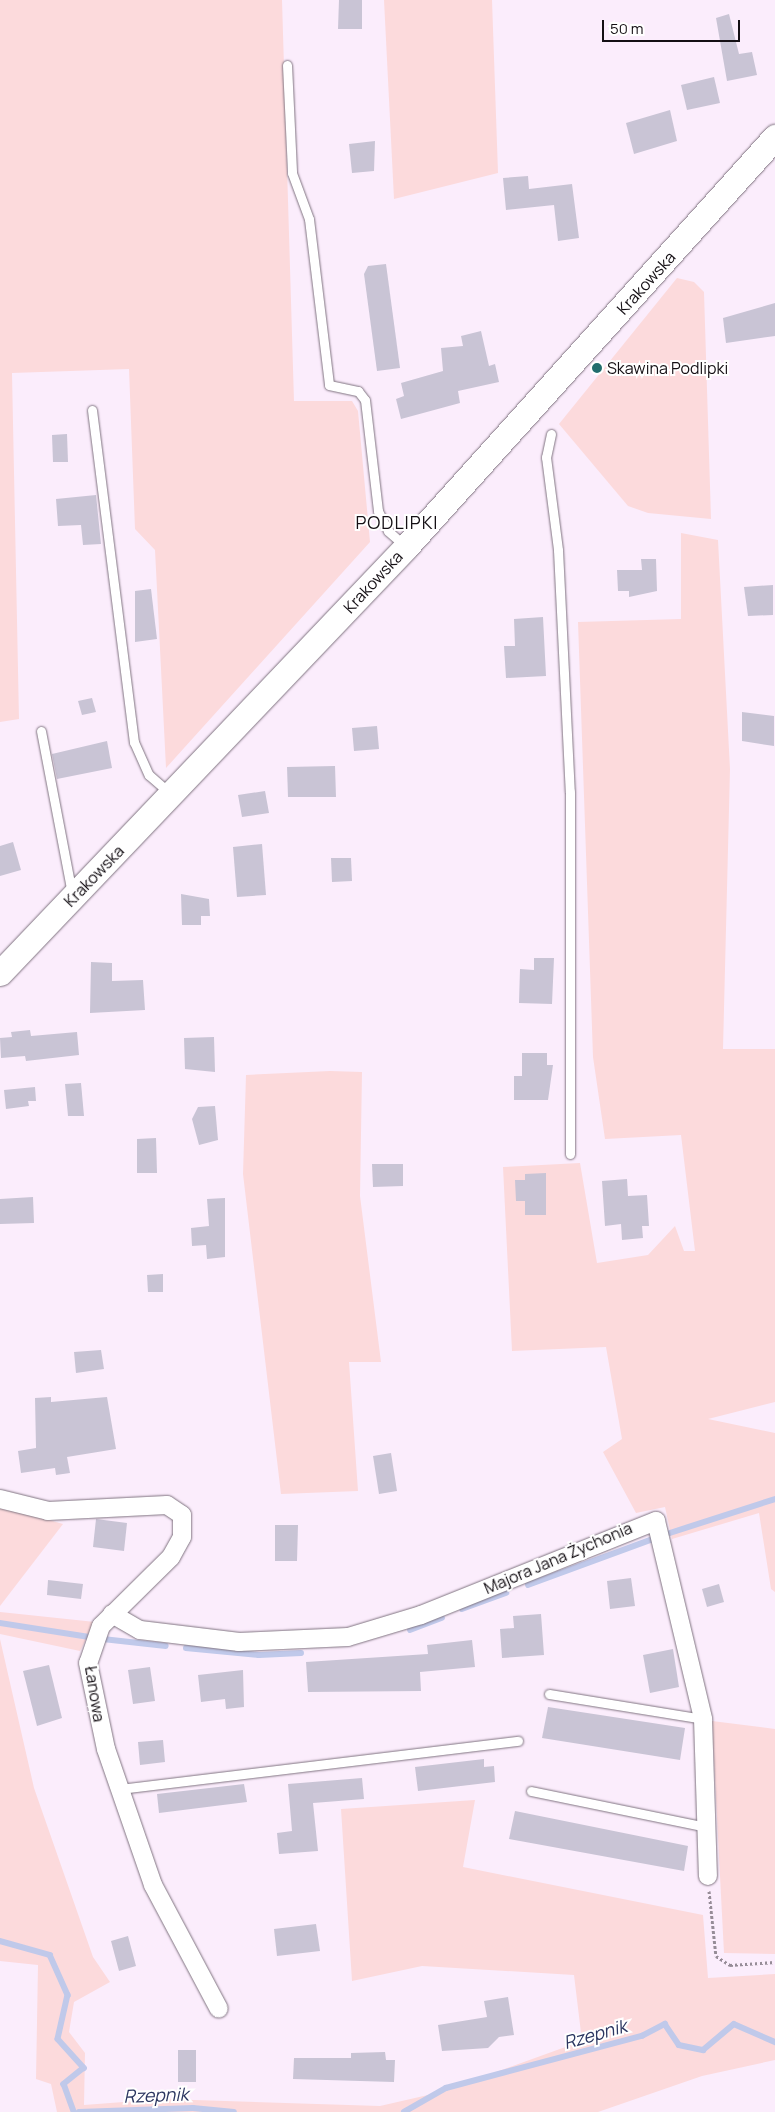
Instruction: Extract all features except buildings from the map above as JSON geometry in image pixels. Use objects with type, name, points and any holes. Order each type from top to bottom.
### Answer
[{"type":"main road","name":"Krakowska","points":[[0,973],[406,547],[772,146]]},
{"type":"street","name":"Łanowa","points":[[0,1499],[48,1511],[167,1505],[182,1515],[182,1537],[171,1557],[102,1626],[88,1663],[106,1749],[153,1885],[219,2009]]},
{"type":"street","name":"Majora Jana Żychonia","points":[[112,1614],[140,1630],[239,1642],[348,1638],[421,1614],[656,1521],[702,1719],[708,1876]]},
{"type":"lane","points":[[287,65],[292,172],[309,219],[329,385],[358,391],[365,400],[378,511],[388,531],[406,547]]},
{"type":"lane","points":[[92,410],[134,742],[149,775],[172,794]]},
{"type":"lane","points":[[551,434],[546,457],[558,550],[570,792],[570,1154]]},
{"type":"lane","points":[[41,731],[73,897]]},
{"type":"lane","points":[[550,1694],[702,1719]]},
{"type":"lane","points":[[120,1789],[518,1741]]},
{"type":"lane","points":[[531,1791],[706,1827]]},
{"type":"path","points":[[708,1876],[716,1956],[730,1965],[775,1962]]},
{"type":"shaded area","points":[[0,0],[282,0],[294,401],[352,401],[358,411],[370,542],[166,768],[155,550],[135,529],[129,369],[12,373],[19,719],[0,722]]},
{"type":"shaded area","points":[[384,0],[492,0],[498,173],[394,199]]},
{"type":"shaded area","points":[[677,278],[694,282],[704,292],[711,519],[648,513],[628,506],[559,424]]},
{"type":"shaded area","points":[[681,533],[718,540],[730,769],[723,1049],[775,1049],[775,1402],[708,1419],[775,1433],[775,1592],[771,1589],[759,1513],[672,1539],[665,1507],[636,1513],[603,1452],[622,1439],[606,1347],[512,1351],[503,1167],[580,1163],[597,1263],[648,1255],[675,1226],[684,1251],[695,1251],[681,1135],[605,1139],[593,1057],[578,622],[681,619]]},
{"type":"shaded area","points":[[330,1071],[362,1072],[360,1196],[381,1362],[349,1362],[358,1491],[281,1494],[243,1174],[246,1075]]},
{"type":"shaded area","points":[[0,1506],[63,1524],[0,1606]]},
{"type":"shaded area","points":[[0,1612],[95,1622],[80,1651],[0,1634]]},
{"type":"shaded area","points":[[0,1639],[34,1788],[93,1957],[110,1982],[74,2002],[69,2032],[85,2053],[84,2105],[163,2099],[380,2106],[441,2092],[582,2041],[574,1975],[422,1966],[352,1981],[341,1809],[475,1800],[463,1867],[703,1915],[708,1978],[775,1974],[775,2060],[702,2076],[598,2112],[57,2112],[51,2084],[36,2079],[38,1965],[0,1961]]},
{"type":"shaded area","points":[[712,1721],[775,1729],[775,1954],[724,1953]]},
{"type":"waterway","points":[[670,1533],[775,1499]]},
{"type":"waterway","points":[[528,1585],[653,1539]]},
{"type":"waterway","points":[[462,1609],[506,1593]]},
{"type":"waterway","points":[[410,1630],[442,1618]]},
{"type":"waterway","points":[[0,1623],[89,1637]]},
{"type":"waterway","points":[[103,1639],[166,1646]]},
{"type":"waterway","points":[[186,1648],[259,1655],[301,1653]]},
{"type":"waterway","name":"Rzepnik","points":[[0,1941],[50,1955],[68,1995],[58,2039],[84,2068],[64,2084],[74,2112]]},
{"type":"waterway","name":"Rzepnik","points":[[404,2112],[446,2088],[642,2036],[665,2024],[679,2045],[703,2050],[734,2024],[775,2042]]},
{"type":"waterway","name":"Rzepnik","points":[[79,2112],[193,2108],[234,2112]]},
{"type":"place","name":"Skawina Podlipki","points":[[597,368]]},
{"type":"district","name":"PODLIPKI","points":[[397,522]]}]
